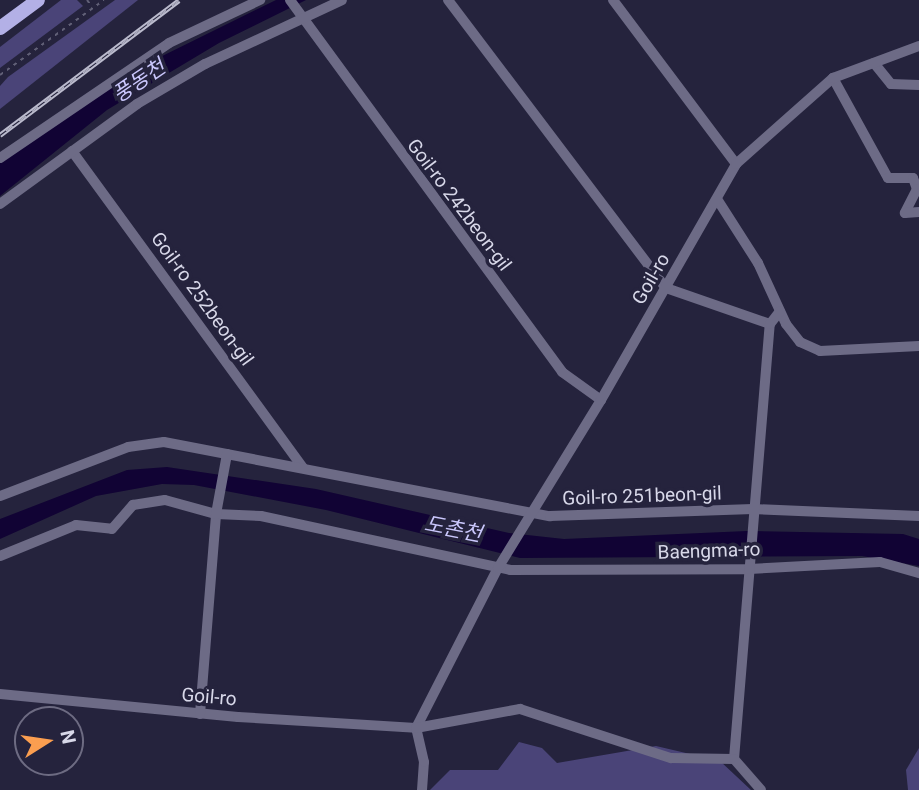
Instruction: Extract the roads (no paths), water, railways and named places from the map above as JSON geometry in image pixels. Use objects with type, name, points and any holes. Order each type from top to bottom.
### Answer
[{"type":"main road","points":[[0,18],[26,0]]},
{"type":"main road","points":[[0,28],[38,0]]},
{"type":"street","points":[[0,158],[169,43],[260,0]]},
{"type":"street","name":"Goil-ro 242beon-gil","points":[[290,0],[299,17],[562,372],[601,400]]},
{"type":"street","points":[[0,204],[137,104],[205,64],[299,17],[342,0]]},
{"type":"street","points":[[448,0],[666,288],[770,324]]},
{"type":"street","points":[[613,0],[736,164]]},
{"type":"street","name":"Goil-ro","points":[[501,564],[601,400],[736,164],[833,78],[919,46]]},
{"type":"street","points":[[874,63],[891,84],[919,85]]},
{"type":"street","points":[[833,78],[888,178],[913,178],[917,188],[905,213],[919,212]]},
{"type":"street","name":"Goil-ro 252beon-gil","points":[[72,151],[303,468]]},
{"type":"street","points":[[718,199],[758,263],[780,311],[800,342],[820,351],[919,346]]},
{"type":"street","points":[[761,790],[734,759],[770,324],[780,311]]},
{"type":"street","points":[[1,493],[148,442],[225,459],[303,468],[530,517]]},
{"type":"street","points":[[200,714],[217,511],[225,459]]},
{"type":"street","name":"Baengma-ro","points":[[0,556],[76,525],[112,529],[133,505],[165,500],[217,511],[261,516],[501,564],[750,567],[880,562],[919,573]]},
{"type":"street","name":"Goil-ro 251beon-gil","points":[[530,517],[753,514],[919,516]]},
{"type":"street","points":[[422,790],[424,762],[416,728],[501,564]]},
{"type":"street","name":"Goil-ro","points":[[0,694],[200,714],[416,728],[520,709],[671,758],[734,759]]},
{"type":"water","name":"풍동천","points":[[276,0],[306,0],[219,43],[107,110],[0,196],[0,163],[140,67]]},
{"type":"water","name":"도촌천","points":[[167,467],[316,489],[509,533],[564,539],[747,531],[903,534],[919,539],[919,566],[862,556],[520,558],[326,510],[194,485],[162,484],[96,496],[0,539],[0,519],[127,470]]},
{"type":"railway","points":[[0,135],[179,0]]}]
